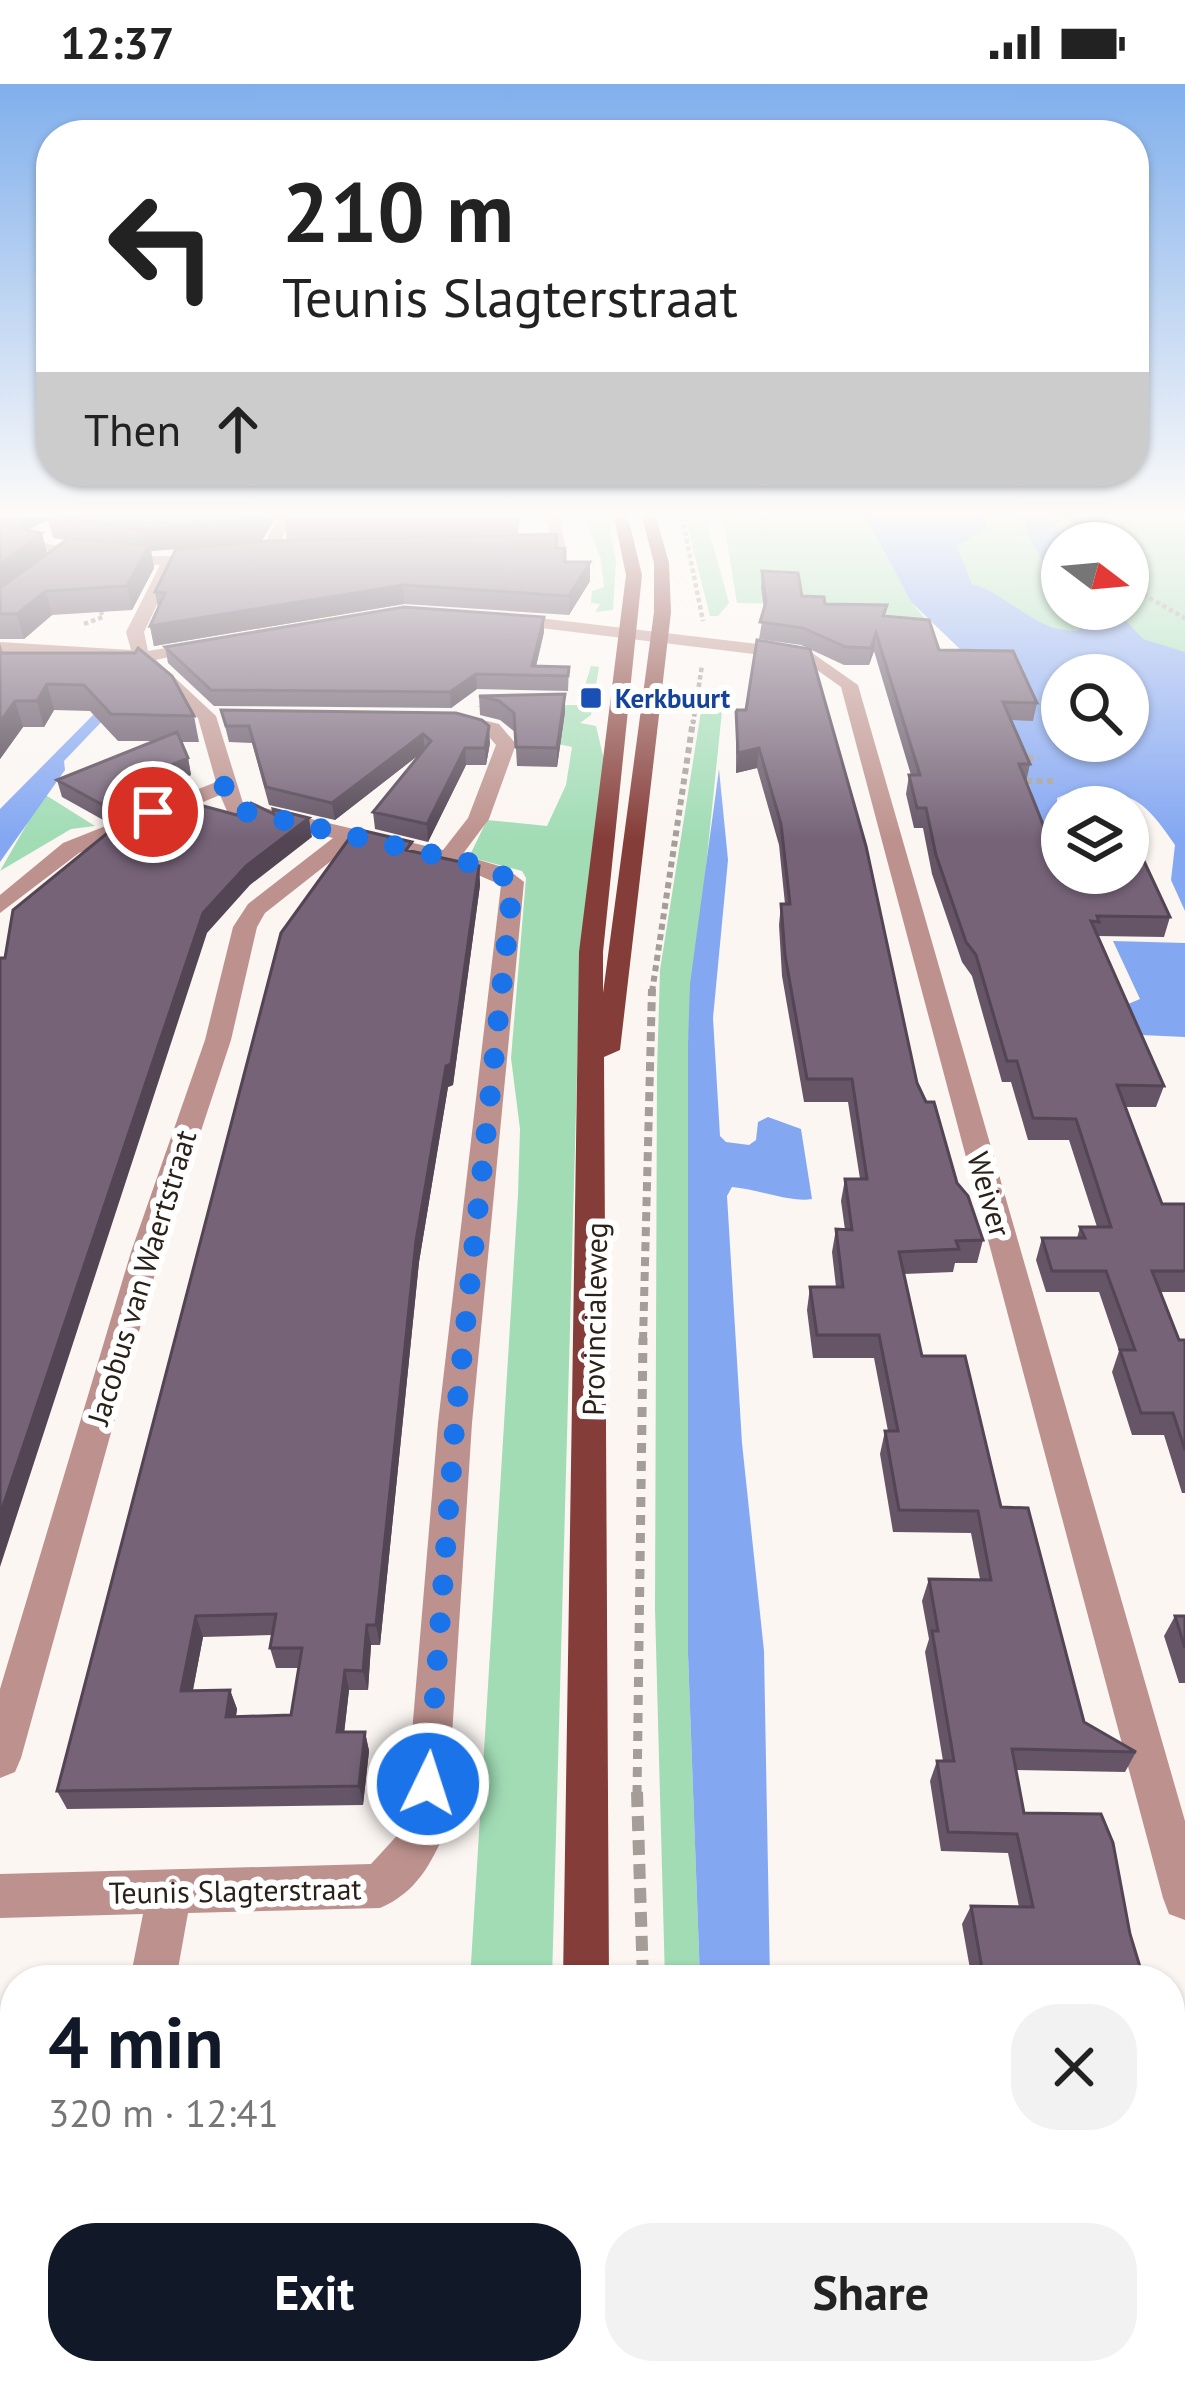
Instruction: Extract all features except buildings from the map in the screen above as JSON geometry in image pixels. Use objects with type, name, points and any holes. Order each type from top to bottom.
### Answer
[{"type":"main road","name":"Provincialeweg","points":[[586,1965],[591,952],[629,624]]},
{"type":"main road","name":"Provincialeweg","points":[[592,1139],[623,952],[659,624]]},
{"type":"street","points":[[139,624],[135,632],[141,656],[208,716],[234,807],[448,859],[478,819],[506,744],[492,728],[458,718],[435,718]]},
{"type":"street","points":[[548,624],[659,637]]},
{"type":"street","name":"Weiver","points":[[659,637],[808,655],[849,685],[1185,1898]]},
{"type":"street","points":[[17,670],[216,645]]},
{"type":"street","points":[[0,647],[141,656]]},
{"type":"street","points":[[458,718],[477,700]]},
{"type":"street","points":[[208,716],[230,716]]},
{"type":"street","points":[[0,906],[70,848],[225,786]]},
{"type":"street","name":"Jacobus van Waertstraat","points":[[0,1758],[146,1252],[218,1040],[245,928],[256,909],[347,838]]},
{"type":"street","name":"Teunis Slagterstraat","points":[[0,1896],[380,1886],[414,1854],[425,1829],[457,1400],[513,882],[499,870],[448,859]]},
{"type":"street","points":[[156,1965],[170,1892]]},
{"type":"path","name":"Provincialeweg","points":[[643,1965],[636,1754],[650,1009],[702,664]]},
{"type":"path","points":[[1016,758],[1039,758]]},
{"type":"path","points":[[1026,781],[1055,781]]},
{"type":"green space","points":[[845,624],[933,628],[856,629]]},
{"type":"green space","points":[[1149,624],[1185,624],[1185,728],[1149,695],[1149,654],[1092,654],[1051,630],[1149,630]]},
{"type":"green space","points":[[591,666],[599,667],[591,715],[580,723],[596,726],[605,764],[578,1037],[552,1965],[471,1965],[518,1195],[520,1129],[511,1058],[526,878],[522,871],[469,857],[487,820],[547,826],[566,785],[572,747],[544,741],[499,709],[474,706],[579,705]]},
{"type":"green space","points":[[701,711],[722,711],[688,1043],[688,1654],[699,1965],[665,1965],[655,1609],[660,970]]},
{"type":"green space","points":[[44,794],[95,826],[71,829],[0,871]]},
{"type":"water","points":[[934,624],[1135,630],[1143,639],[1185,652],[1185,911],[1171,880],[1175,845],[1149,812],[1149,786],[1041,786],[1041,828],[1037,828],[1024,807],[1032,793],[1002,713],[963,652]]},
{"type":"water","points":[[98,710],[106,717],[64,761],[65,770],[0,862],[0,809]]},
{"type":"water","points":[[719,769],[728,860],[713,1018],[720,1136],[726,1142],[749,1145],[756,1140],[758,1122],[768,1117],[801,1129],[812,1199],[732,1187],[727,1196],[742,1443],[764,1651],[770,1965],[699,1965],[688,1654],[690,984]]},
{"type":"water","points":[[1113,941],[1185,943],[1185,1037],[1141,1035],[1116,1009],[1140,999]]},
{"type":"place","name":"Kerkbuurt","points":[[591,698]]},
{"type":"route","points":[[153,812],[225,786],[234,807],[247,812],[488,867],[512,877],[455,1423],[428,1784]]}]
